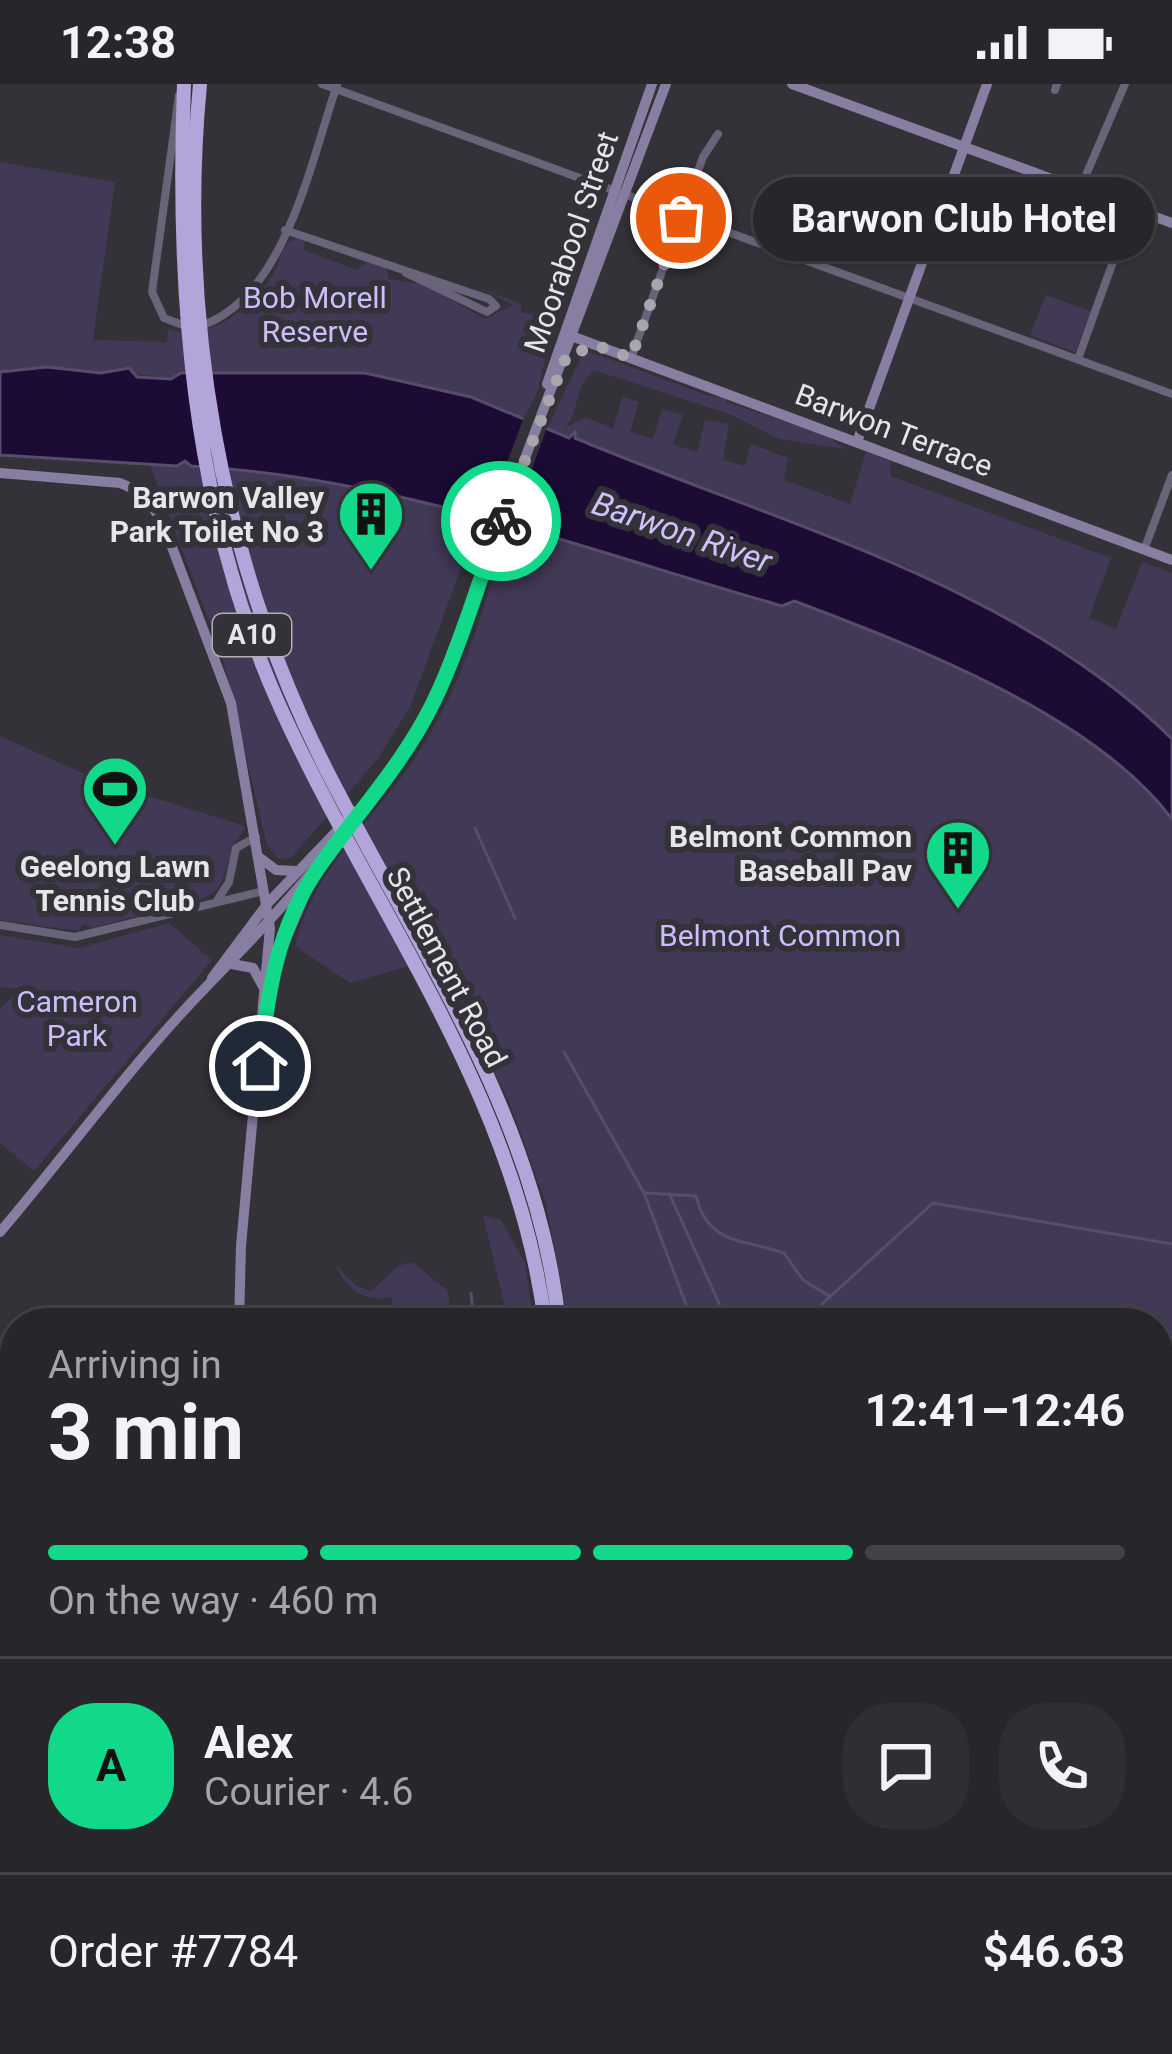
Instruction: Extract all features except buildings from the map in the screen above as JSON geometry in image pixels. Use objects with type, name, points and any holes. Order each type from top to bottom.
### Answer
[{"type":"highway","name":"Settlement Road","points":[[192,297],[200,84]]},
{"type":"highway","name":"Settlement Road","points":[[184,87],[192,297],[224,481],[268,634],[325,766],[493,1118],[525,1216],[542,1308]]},
{"type":"highway","name":"Settlement Road","points":[[411,940],[485,1066],[525,1164],[549,1255],[557,1308]]},
{"type":"street","points":[[322,84],[1172,394]]},
{"type":"street","name":"Moorabool Street","points":[[539,416],[652,84]]},
{"type":"street","name":"Moorabool Street","points":[[207,986],[321,864],[383,783],[434,700],[666,84]]},
{"type":"street","points":[[796,84],[1172,223]]},
{"type":"street","points":[[857,442],[987,84]]},
{"type":"street","points":[[1080,189],[1125,84]]},
{"type":"street","points":[[184,87],[175,108],[153,281],[159,313],[186,328],[232,311],[263,278],[337,86]]},
{"type":"street","points":[[631,358],[703,157],[718,134]]},
{"type":"street","points":[[1078,359],[1132,209]]},
{"type":"street","points":[[285,230],[489,299],[496,306],[487,312],[406,273]]},
{"type":"street","points":[[552,367],[566,340],[574,337]]},
{"type":"street","name":"Barwon Terrace","points":[[574,337],[1172,560]]},
{"type":"street","points":[[567,355],[598,346]]},
{"type":"street","points":[[0,473],[120,483],[152,502],[230,703],[269,922],[239,1308]]},
{"type":"street","points":[[1144,550],[1172,475]]},
{"type":"street","name":"Moorabool Street","points":[[207,986],[267,897],[383,783]]},
{"type":"street","points":[[217,900],[229,882],[236,847],[256,837]]},
{"type":"street","points":[[260,858],[281,872],[298,870]]},
{"type":"street","points":[[266,999],[288,924],[321,864]]},
{"type":"street","points":[[0,925],[75,937],[217,900],[267,897]]},
{"type":"street","points":[[232,964],[254,970],[266,999]]},
{"type":"street","points":[[0,1232],[207,986]]},
{"type":"green space","name":"Bob Morell Reserve","points":[[0,162],[115,182],[93,340],[167,342],[168,329],[198,332],[227,320],[253,300],[272,276],[287,244],[297,238],[305,241],[304,250],[357,270],[371,259],[386,263],[389,279],[426,285],[485,319],[513,305],[482,289],[521,304],[521,312],[554,319],[538,390],[523,420],[471,397],[365,373],[181,373],[172,379],[132,373],[95,377],[0,372]]},
{"type":"green space","points":[[1046,295],[1090,311],[1096,299],[1075,352],[1030,335]]},
{"type":"green space","points":[[583,353],[824,434],[845,449],[779,439],[732,415],[594,370],[565,428],[586,417],[613,429],[622,397],[639,402],[630,432],[653,439],[662,409],[683,415],[673,445],[697,452],[705,420],[729,424],[723,460],[745,466],[751,444],[788,458],[784,480],[850,504],[866,452],[890,461],[891,476],[1111,558],[1089,618],[1116,629],[1142,562],[1172,573],[1172,739],[1073,656],[904,565],[547,429]]},
{"type":"green space","name":"Belmont Common","points":[[186,461],[191,466],[342,485],[563,540],[782,606],[794,601],[945,662],[1049,716],[1097,748],[1172,819],[1172,1308],[566,1308],[546,1204],[510,1104],[437,958],[350,983],[295,946],[327,874],[437,722],[469,649],[494,573],[463,563],[410,707],[377,760],[290,859],[278,858],[267,845],[222,655],[150,465]]},
{"type":"green space","name":"Geelong Lawn Tennis Club","points":[[0,736],[100,781],[245,826],[232,847],[220,886],[200,899],[173,907],[164,903],[164,909],[93,928],[83,924],[79,931],[0,920]]},
{"type":"green space","name":"Cameron Park","points":[[169,923],[212,960],[34,1171],[0,1143],[0,1010],[18,989],[0,987],[0,935],[79,948]]},
{"type":"green space","points":[[483,1216],[501,1220],[525,1263],[532,1308],[505,1308]]},
{"type":"green space","points":[[412,1262],[447,1290],[451,1308],[393,1308],[392,1297],[374,1298],[358,1292],[335,1264],[356,1286],[371,1291],[398,1266]]},
{"type":"water","name":"Barwon River","points":[[47,367],[101,373],[129,368],[137,377],[171,379],[181,373],[365,373],[471,397],[569,438],[575,432],[575,438],[890,562],[1041,638],[1110,685],[1172,739],[1172,819],[1097,747],[1050,716],[946,662],[794,601],[782,606],[490,520],[342,485],[191,466],[185,461],[177,466],[0,455],[0,372]]},
{"type":"pier","points":[[525,414],[549,422],[510,529],[485,523]]},
{"type":"waterway","points":[[475,828],[515,918]]},
{"type":"waterway","points":[[564,1052],[644,1193],[687,1308]]},
{"type":"waterway","points":[[646,1193],[696,1196],[709,1224],[719,1232],[784,1253],[803,1280],[829,1296]]},
{"type":"waterway","points":[[669,1193],[721,1308]]},
{"type":"waterway","points":[[818,1308],[933,1203],[1172,1244]]},
{"type":"waterway","points":[[471,1293],[472,1308]]},
{"type":"way so far","points":[[501,521],[567,355],[598,346],[631,358],[681,218]]},
{"type":"place","name":"Barwon Club Hotel","points":[[681,218]]},
{"type":"place","name":"Barwon Valley Park Toilet No 3","points":[[371,573]]},
{"type":"place","name":"Geelong Lawn Tennis Club","points":[[115,848]]},
{"type":"place","name":"Belmont Common Baseball Pav","points":[[958,912]]},
{"type":"route","points":[[260,1066],[266,999],[290,919],[321,864],[371,803],[434,700],[501,521]]}]
